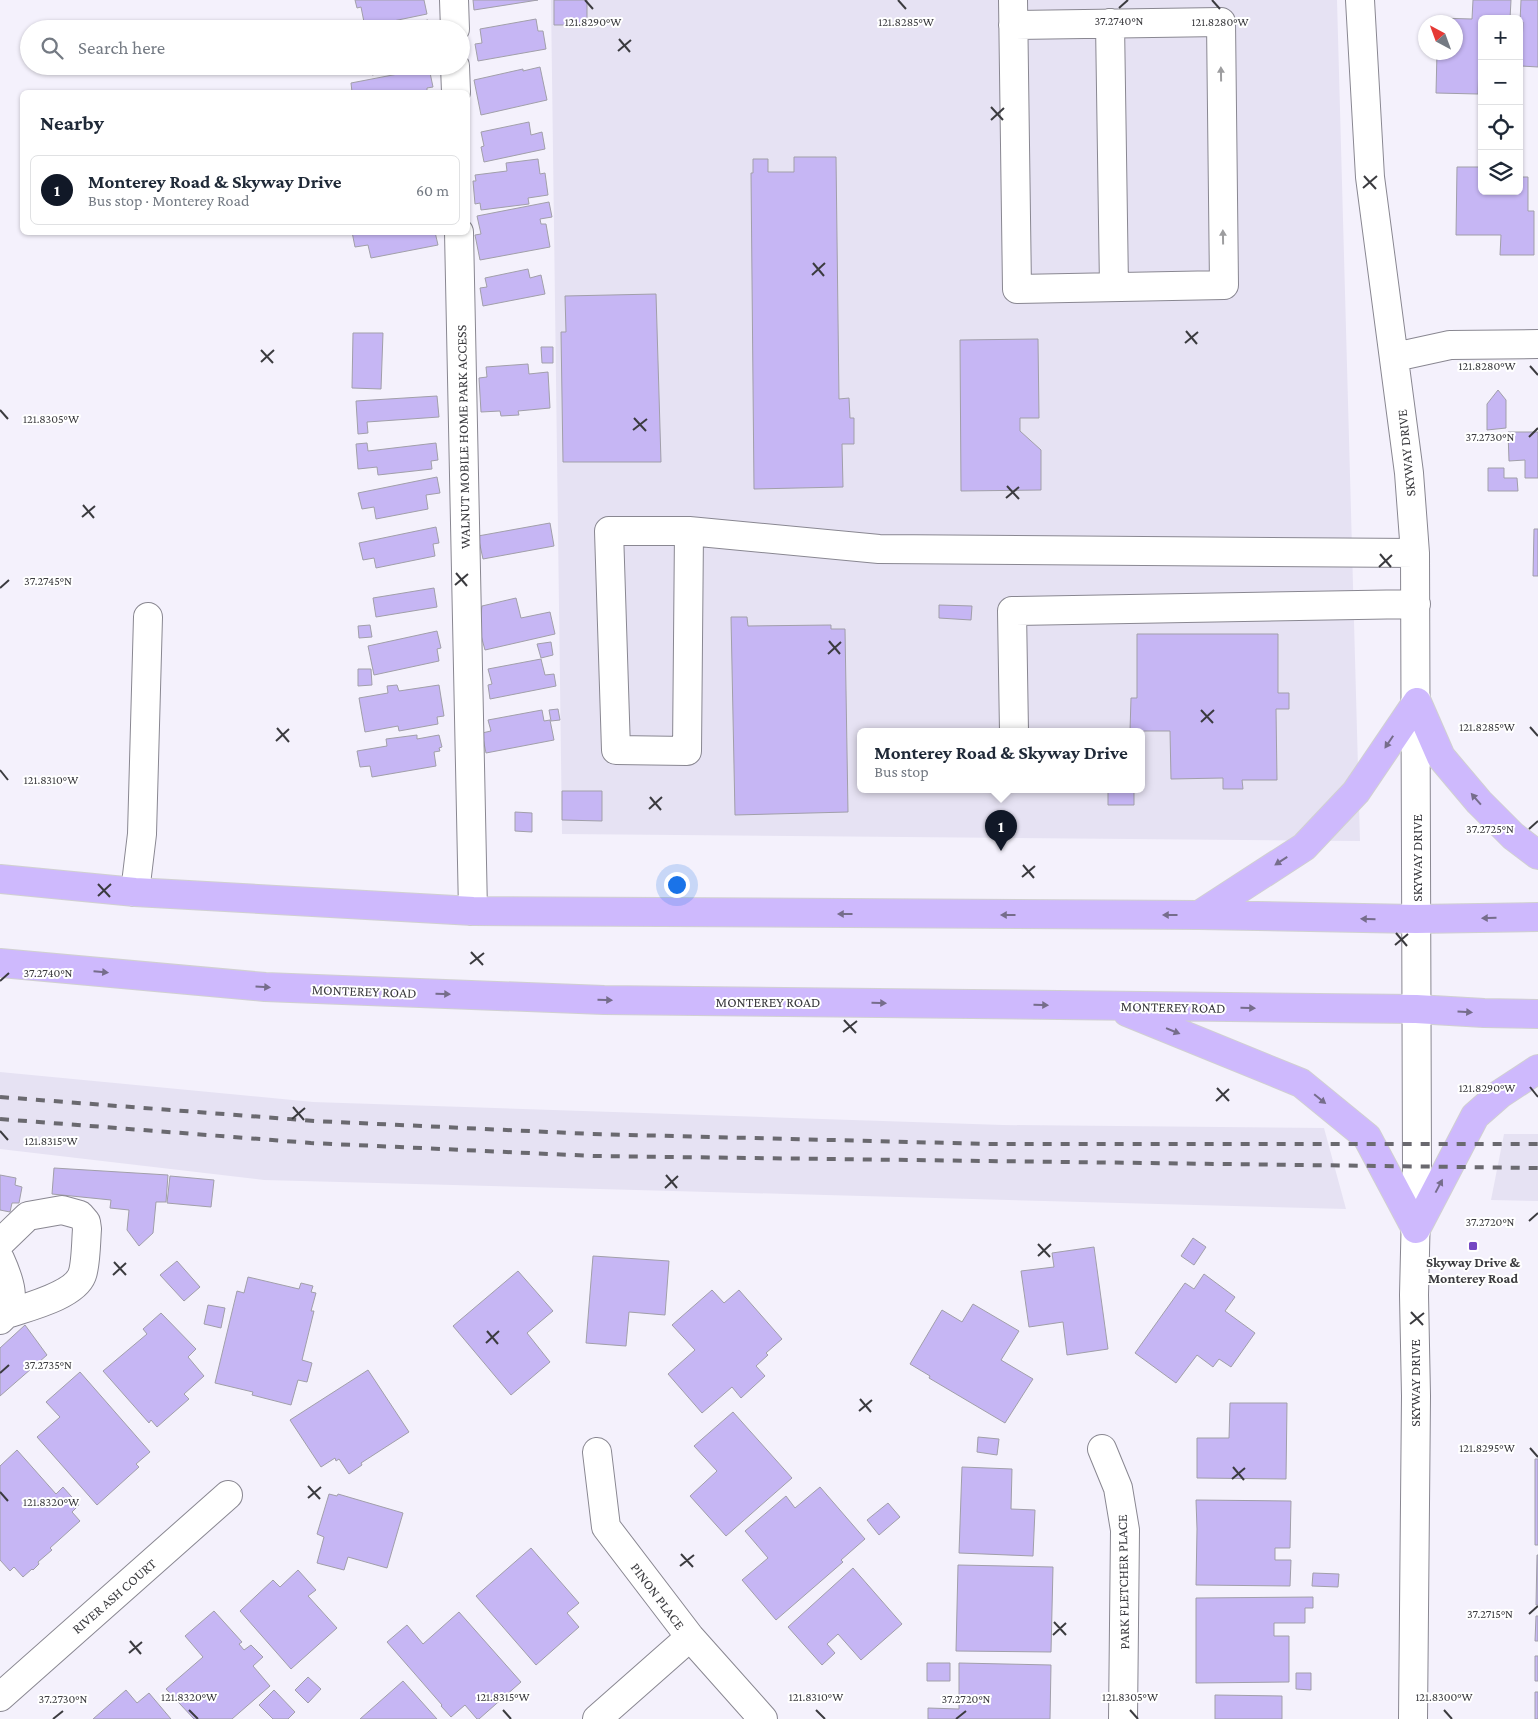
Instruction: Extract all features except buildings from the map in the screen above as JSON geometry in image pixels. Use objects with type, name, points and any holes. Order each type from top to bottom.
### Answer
[{"type":"main road","points":[[1199,915],[1304,846],[1356,792],[1417,702]]},
{"type":"main road","points":[[1417,702],[1441,757],[1479,802],[1513,836],[1538,855]]},
{"type":"main road","points":[[0,879],[135,892],[473,912],[1199,915],[1416,919],[1538,917]]},
{"type":"main road","name":"MONTEREY ROAD","points":[[0,963],[265,987],[604,1000],[1416,1009],[1538,1014]]},
{"type":"main road","points":[[1112,1006],[1301,1083],[1367,1137],[1416,1229]]},
{"type":"main road","points":[[1416,1229],[1475,1116],[1500,1094],[1538,1068]]},
{"type":"street","points":[[454,0],[455,20]]},
{"type":"street","name":"SKYWAY DRIVE","points":[[1360,0],[1370,177],[1409,473],[1415,553],[1417,702],[1416,1229],[1414,1295],[1416,1396],[1413,1719]]},
{"type":"street","points":[[1013,13],[1110,23],[1221,22],[1224,286],[1017,289],[1013,13]]},
{"type":"street","points":[[1110,23],[1114,287]]},
{"type":"street","points":[[455,75],[456,90]]},
{"type":"street","name":"WALNUT MOBILE HOME PARK ACCESS","points":[[459,235],[473,912]]},
{"type":"street","points":[[1395,357],[1450,345],[1538,344]]},
{"type":"street","points":[[689,531],[687,751],[616,750],[609,531],[689,531],[879,549],[1415,553]]},
{"type":"street","points":[[1014,728],[1012,611],[1416,604]]},
{"type":"street","points":[[135,892],[142,834],[148,617]]},
{"type":"street","points":[[0,1243],[28,1216],[62,1210],[80,1215],[86,1222],[88,1229],[82,1275],[77,1283],[57,1297],[4,1317]]},
{"type":"street","points":[[0,1259],[12,1291],[4,1317]]},
{"type":"street","name":"PARK FLETCHER PLACE","points":[[1102,1449],[1118,1488],[1125,1530],[1123,1719]]},
{"type":"street","name":"PINON PLACE","points":[[597,1452],[606,1527],[690,1637],[763,1719]]},
{"type":"street","name":"RIVER ASH COURT","points":[[0,1697],[228,1495]]},
{"type":"street","points":[[597,1719],[690,1637]]},
{"type":"shaded area","points":[[551,0],[1337,0],[1360,841],[562,834]]},
{"type":"shaded area","points":[[0,1072],[313,1102],[1003,1125],[1324,1128],[1346,1209],[264,1180],[0,1149]]},
{"type":"shaded area","points":[[1504,1134],[1538,1134],[1538,1201],[1491,1200]]},
{"type":"railway","points":[[0,1097],[315,1121],[592,1134],[990,1144],[1538,1144]]},
{"type":"railway","points":[[0,1119],[311,1143],[594,1156],[1538,1168]]},
{"type":"place","name":"Monterey Road & Skyway Drive","points":[[1001,851]]},
{"type":"place","name":"Skyway Drive & Monterey Road","points":[[1473,1246]]}]
